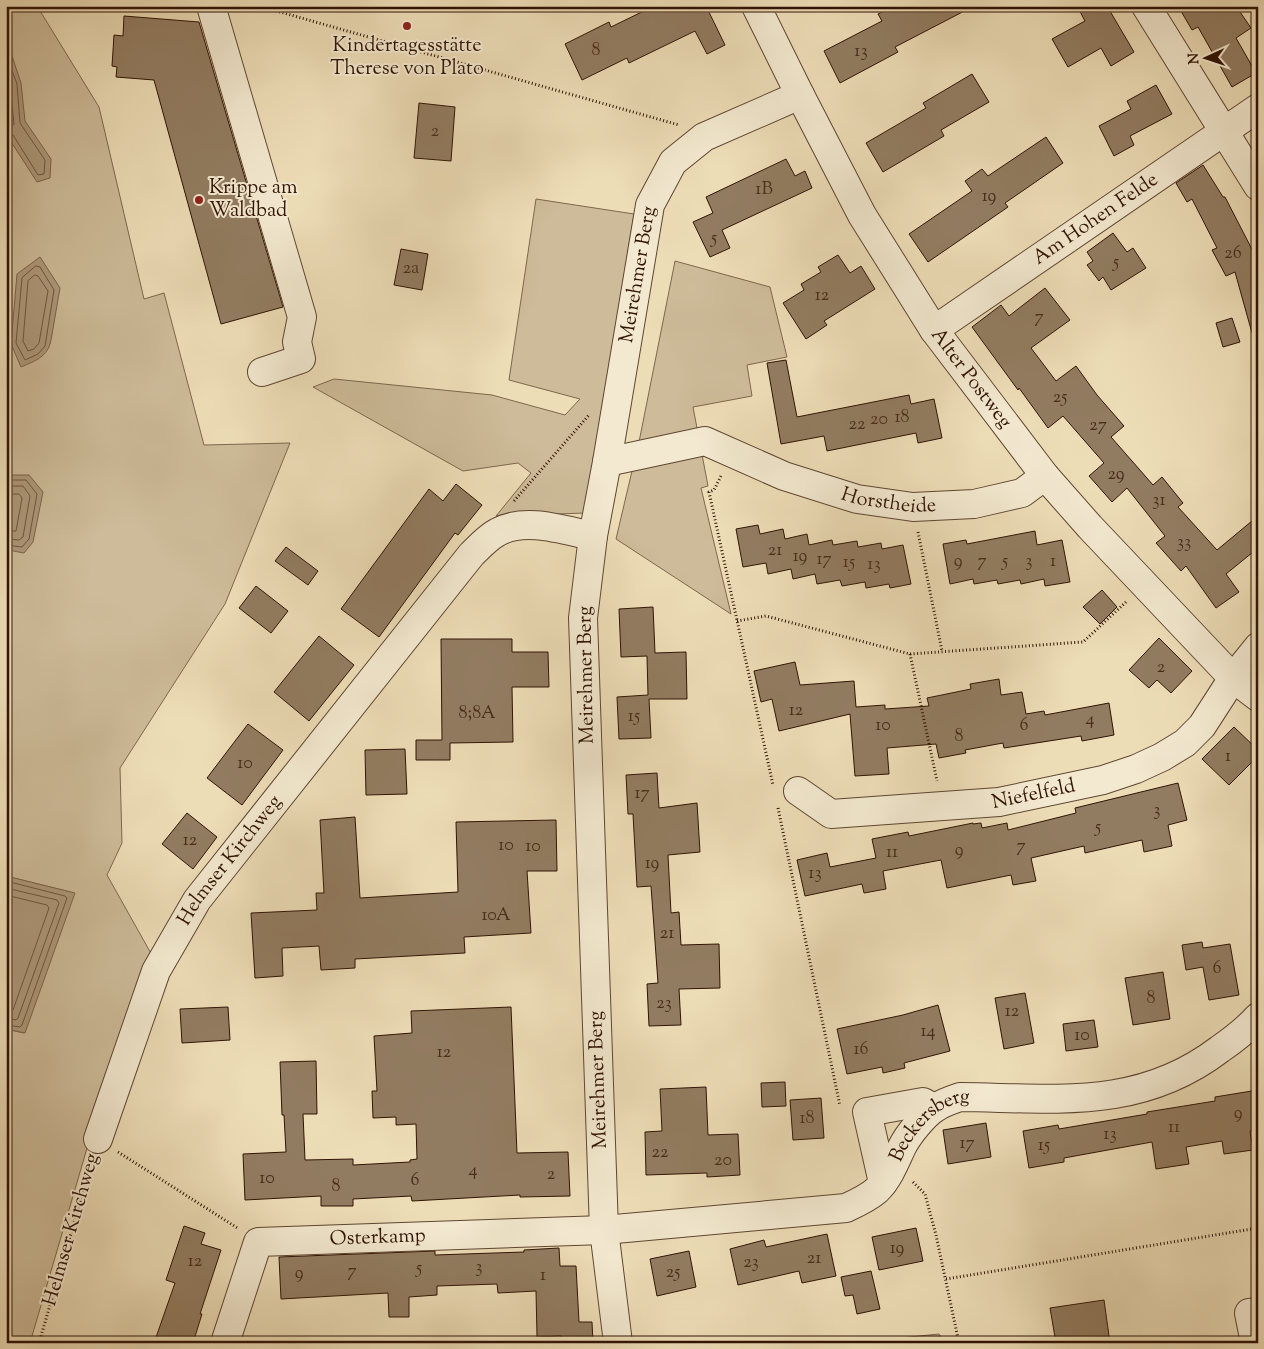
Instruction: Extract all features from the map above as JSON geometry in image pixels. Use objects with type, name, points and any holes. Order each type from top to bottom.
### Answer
[{"type":"street","points":[[211,6],[302,317],[297,342],[302,359],[262,372]]},
{"type":"street","name":"Alter Postweg","points":[[756,6],[862,215],[934,330],[1045,476],[1233,678],[1258,698]]},
{"type":"street","points":[[1146,6],[1258,186]]},
{"type":"street","name":"Meirehmer Berg","points":[[618,1343],[604,1230],[583,618],[593,536],[607,462],[604,413],[650,205],[673,162],[705,137],[800,95]]},
{"type":"street","name":"Am Hohen Felde","points":[[934,330],[1258,108]]},
{"type":"street","name":"Horstheide","points":[[607,462],[705,442],[784,476],[857,499],[913,508],[974,504],[1022,494],[1045,476]]},
{"type":"street","name":"Helmser Kirchweg","points":[[98,1139],[156,971],[197,900],[471,555],[496,533],[510,526],[525,524],[593,536]]},
{"type":"street","name":"Niefelfeld","points":[[798,792],[832,814],[1000,802],[1103,780],[1136,769],[1162,757],[1185,743],[1202,726],[1233,678],[1258,647]]},
{"type":"street","name":"Beckersberg","points":[[604,1230],[846,1208],[866,1198],[889,1173],[914,1128],[934,1108],[960,1098],[1098,1097],[1131,1092],[1156,1085],[1180,1075],[1206,1060],[1258,1017]]},
{"type":"street","points":[[889,1173],[867,1112],[922,1102],[934,1108]]},
{"type":"street","name":"Osterkamp","points":[[258,1242],[604,1230]]},
{"type":"street","points":[[224,1343],[258,1242]]},
{"type":"street","points":[[1255,1343],[1249,1313],[1258,1312]]},
{"type":"path","points":[[259,6],[627,111],[686,126],[705,137]]},
{"type":"path","points":[[496,533],[497,520],[604,413]]},
{"type":"path","points":[[913,508],[942,651]]},
{"type":"path","points":[[738,621],[766,616],[910,654],[1083,642],[1145,585]]},
{"type":"path","points":[[910,654],[942,807]]},
{"type":"path","points":[[98,1139],[258,1242]]},
{"type":"path","name":"Helmser Kirchweg","points":[[39,1343],[98,1139]]},
{"type":"path","points":[[889,1173],[925,1194],[946,1279],[959,1343]]},
{"type":"path","points":[[946,1279],[1258,1228]]},
{"type":"shaded area","points":[[6,6],[37,6],[99,107],[144,299],[164,293],[204,445],[290,443],[225,604],[120,768],[122,843],[107,875],[153,957],[97,1114],[30,1343],[6,1343],[6,1029],[24,1033],[74,893],[6,876]]},
{"type":"shaded area","points":[[536,199],[634,214],[586,513],[496,516],[531,473],[518,463],[463,471],[313,387],[334,379],[492,395],[565,415],[580,399],[509,380]]},
{"type":"shaded area","points":[[675,261],[770,287],[787,357],[747,365],[752,396],[693,407],[708,486],[701,488],[731,614],[616,539],[640,437]]},
{"type":"shaded area","points":[[939,1334],[945,1343],[891,1343],[890,1339]]},
{"type":"water","points":[[6,43],[8,44],[21,83],[25,121],[51,159],[50,178],[37,182],[6,134]]},
{"type":"water","points":[[40,257],[60,288],[51,340],[47,351],[40,358],[21,367],[11,344],[17,274]]},
{"type":"water","points":[[8,475],[29,475],[43,492],[33,542],[24,553],[6,548],[6,479]]},
{"type":"water","points":[[6,876],[75,893],[25,1033],[6,1029]]},
{"type":"building","points":[[654,6],[706,6],[725,45],[707,54],[695,31],[629,63],[627,58],[582,80],[565,44],[609,22],[611,27]]},
{"type":"building","points":[[893,6],[974,6],[895,47],[898,52],[840,83],[824,51],[882,21],[878,14]]},
{"type":"building","points":[[1077,6],[1107,6],[1134,52],[1111,66],[1101,48],[1068,67],[1052,39],[1085,21]]},
{"type":"building","points":[[1178,6],[1236,6],[1251,28],[1236,38],[1256,73],[1232,87],[1198,27],[1192,30]]},
{"type":"building","points":[[124,16],[199,22],[283,307],[221,324],[154,80],[116,77],[117,67],[112,66],[114,35],[123,36]]},
{"type":"building","points":[[972,74],[989,102],[941,130],[944,136],[883,172],[866,143],[926,108],[923,103]]},
{"type":"building","points":[[1156,85],[1172,114],[1130,136],[1134,145],[1114,156],[1099,126],[1131,109],[1127,101]]},
{"type":"building","points":[[419,103],[455,107],[451,161],[414,158]]},
{"type":"building","points":[[1046,137],[1063,163],[1005,203],[1008,207],[928,262],[909,234],[972,191],[965,181],[982,169],[988,176]]},
{"type":"building","points":[[786,159],[795,176],[805,171],[812,188],[722,230],[730,248],[710,257],[693,222],[713,213],[706,197]]},
{"type":"building","points":[[1203,165],[1223,197],[1225,197],[1258,261],[1258,332],[1252,333],[1235,272],[1226,276],[1212,250],[1217,248],[1192,199],[1187,202],[1176,183]]},
{"type":"building","points":[[1113,233],[1127,252],[1133,248],[1146,268],[1111,290],[1103,277],[1099,281],[1087,265],[1093,261],[1087,252]]},
{"type":"building","points":[[401,249],[428,254],[422,290],[394,285]]},
{"type":"building","points":[[838,255],[850,273],[861,266],[875,289],[824,321],[827,325],[806,339],[783,303],[804,290],[801,284],[821,272],[818,267]]},
{"type":"building","points":[[1045,288],[1070,320],[1031,348],[1056,381],[1076,366],[1097,395],[1124,426],[1111,437],[1153,485],[1162,477],[1183,503],[1178,507],[1217,550],[1258,516],[1258,548],[1226,574],[1239,592],[1216,608],[1186,566],[1181,571],[1156,543],[1165,536],[1127,488],[1112,502],[1089,476],[1104,463],[1063,416],[1048,428],[972,327],[1001,305],[1009,316]]},
{"type":"building","points":[[1232,318],[1240,342],[1223,347],[1216,323]]},
{"type":"building","points":[[786,360],[797,417],[909,395],[911,404],[934,399],[942,438],[918,443],[916,433],[827,451],[824,436],[781,444],[767,363]]},
{"type":"building","points":[[456,484],[482,505],[458,535],[455,533],[379,637],[341,609],[429,489],[443,501]]},
{"type":"building","points":[[758,525],[760,534],[783,529],[785,539],[807,534],[809,545],[832,540],[833,545],[857,541],[858,547],[881,543],[882,549],[903,545],[911,584],[890,588],[889,584],[866,588],[865,582],[842,586],[840,580],[817,584],[815,574],[793,579],[791,569],[768,574],[766,563],[743,567],[736,529]]},
{"type":"building","points":[[1035,531],[1037,545],[1062,540],[1070,582],[1045,586],[1044,579],[1021,584],[1020,580],[998,584],[997,580],[974,584],[973,579],[950,584],[943,544],[966,540],[967,544]]},
{"type":"building","points":[[286,547],[318,571],[308,585],[275,561]]},
{"type":"building","points":[[256,586],[288,611],[271,633],[239,608]]},
{"type":"building","points":[[1102,590],[1117,607],[1100,624],[1083,607]]},
{"type":"building","points":[[653,607],[655,653],[686,652],[687,699],[649,699],[651,738],[619,739],[617,697],[648,695],[647,656],[621,657],[619,609]]},
{"type":"building","points":[[319,636],[354,665],[309,721],[274,692]]},
{"type":"building","points":[[1159,638],[1192,671],[1171,693],[1157,680],[1149,688],[1129,670]]},
{"type":"building","points":[[441,639],[512,639],[512,652],[548,652],[549,687],[512,687],[513,742],[450,743],[450,760],[416,760],[416,740],[442,740]]},
{"type":"building","points":[[795,662],[800,685],[854,681],[856,707],[885,705],[885,709],[929,706],[927,698],[971,689],[970,684],[999,679],[1001,695],[1022,692],[1026,714],[1044,711],[1045,715],[1109,703],[1114,735],[1082,741],[1081,736],[1004,748],[1003,743],[965,750],[966,753],[939,758],[936,744],[887,748],[889,774],[855,776],[850,714],[779,731],[772,699],[761,702],[754,671]]},
{"type":"building","points":[[248,724],[283,750],[242,805],[207,778]]},
{"type":"building","points":[[1234,727],[1258,750],[1258,756],[1229,785],[1202,759]]},
{"type":"building","points":[[405,749],[407,794],[366,795],[365,750]]},
{"type":"building","points":[[657,773],[659,808],[697,803],[700,852],[668,855],[671,913],[679,912],[681,945],[719,944],[720,988],[679,989],[681,1025],[649,1026],[647,984],[658,983],[651,886],[637,887],[633,814],[628,814],[626,775]]},
{"type":"building","points":[[1178,783],[1187,820],[1168,825],[1172,846],[1144,852],[1142,840],[1085,853],[1084,846],[1031,858],[1036,881],[1013,885],[1011,875],[947,888],[941,860],[883,871],[886,889],[864,893],[862,884],[805,896],[797,860],[827,853],[830,867],[876,858],[872,839],[908,832],[909,836],[973,823],[981,823],[982,828],[1007,823],[1008,830],[1076,813],[1075,808]]},
{"type":"building","points":[[187,813],[217,837],[193,869],[162,844]]},
{"type":"building","points":[[355,817],[360,898],[458,892],[456,822],[556,820],[557,871],[527,871],[531,933],[464,937],[465,953],[355,959],[355,968],[321,970],[319,946],[282,948],[283,976],[255,978],[251,913],[317,910],[316,893],[324,893],[320,820]]},
{"type":"building","points":[[1202,942],[1203,948],[1230,944],[1239,995],[1209,1000],[1203,967],[1186,970],[1182,945]]},
{"type":"building","points":[[1163,972],[1170,1019],[1133,1025],[1125,978]]},
{"type":"building","points":[[1025,993],[1034,1043],[1004,1049],[995,998]]},
{"type":"building","points":[[938,1005],[950,1051],[904,1063],[905,1068],[883,1073],[882,1067],[847,1074],[837,1029],[903,1015]]},
{"type":"building","points":[[228,1007],[230,1040],[182,1043],[180,1009]]},
{"type":"building","points":[[511,1007],[517,1153],[568,1152],[570,1196],[520,1197],[520,1195],[412,1201],[411,1196],[353,1199],[353,1206],[321,1206],[321,1196],[245,1200],[243,1154],[286,1152],[284,1115],[282,1115],[280,1062],[316,1061],[317,1114],[303,1114],[305,1160],[353,1159],[353,1165],[410,1162],[410,1160],[417,1159],[416,1124],[396,1125],[396,1117],[373,1118],[372,1091],[377,1091],[374,1036],[412,1033],[411,1011]]},
{"type":"building","points":[[1094,1020],[1098,1047],[1066,1051],[1063,1024]]},
{"type":"building","points":[[785,1082],[786,1106],[762,1107],[761,1083]]},
{"type":"building","points":[[706,1087],[708,1135],[738,1134],[740,1175],[707,1177],[707,1173],[646,1175],[645,1132],[662,1131],[660,1089]]},
{"type":"building","points":[[1258,1090],[1258,1130],[1250,1131],[1253,1150],[1224,1154],[1222,1141],[1186,1147],[1189,1164],[1156,1169],[1152,1142],[1064,1158],[1064,1162],[1029,1168],[1023,1131],[1058,1125],[1059,1129],[1147,1114],[1147,1112],[1215,1101],[1215,1097]]},
{"type":"building","points":[[821,1098],[824,1138],[793,1140],[790,1100]]},
{"type":"building","points":[[986,1123],[991,1157],[948,1164],[943,1130]]},
{"type":"building","points":[[184,1226],[205,1233],[201,1244],[221,1250],[200,1314],[202,1314],[193,1343],[154,1343],[175,1283],[166,1280]]},
{"type":"building","points":[[916,1228],[923,1261],[879,1270],[872,1237]]},
{"type":"building","points":[[827,1234],[836,1276],[802,1283],[799,1271],[738,1285],[730,1249],[764,1240],[766,1247]]},
{"type":"building","points":[[559,1248],[560,1266],[576,1266],[579,1322],[592,1322],[593,1343],[561,1343],[561,1336],[537,1337],[536,1291],[498,1293],[497,1284],[437,1286],[437,1295],[409,1297],[409,1317],[389,1317],[388,1293],[281,1299],[279,1257],[435,1251],[435,1255],[524,1252],[524,1250]]},
{"type":"building","points":[[689,1251],[696,1287],[657,1296],[650,1259]]},
{"type":"building","points":[[871,1271],[880,1309],[857,1314],[853,1295],[845,1296],[841,1277]]},
{"type":"building","points":[[1104,1300],[1110,1343],[1056,1343],[1050,1308]]},
{"type":"place","name":"Kindertagesstätte Therese von Plato","points":[[407,26]]},
{"type":"place","name":"Krippe am Waldbad","points":[[199,200]]}]
